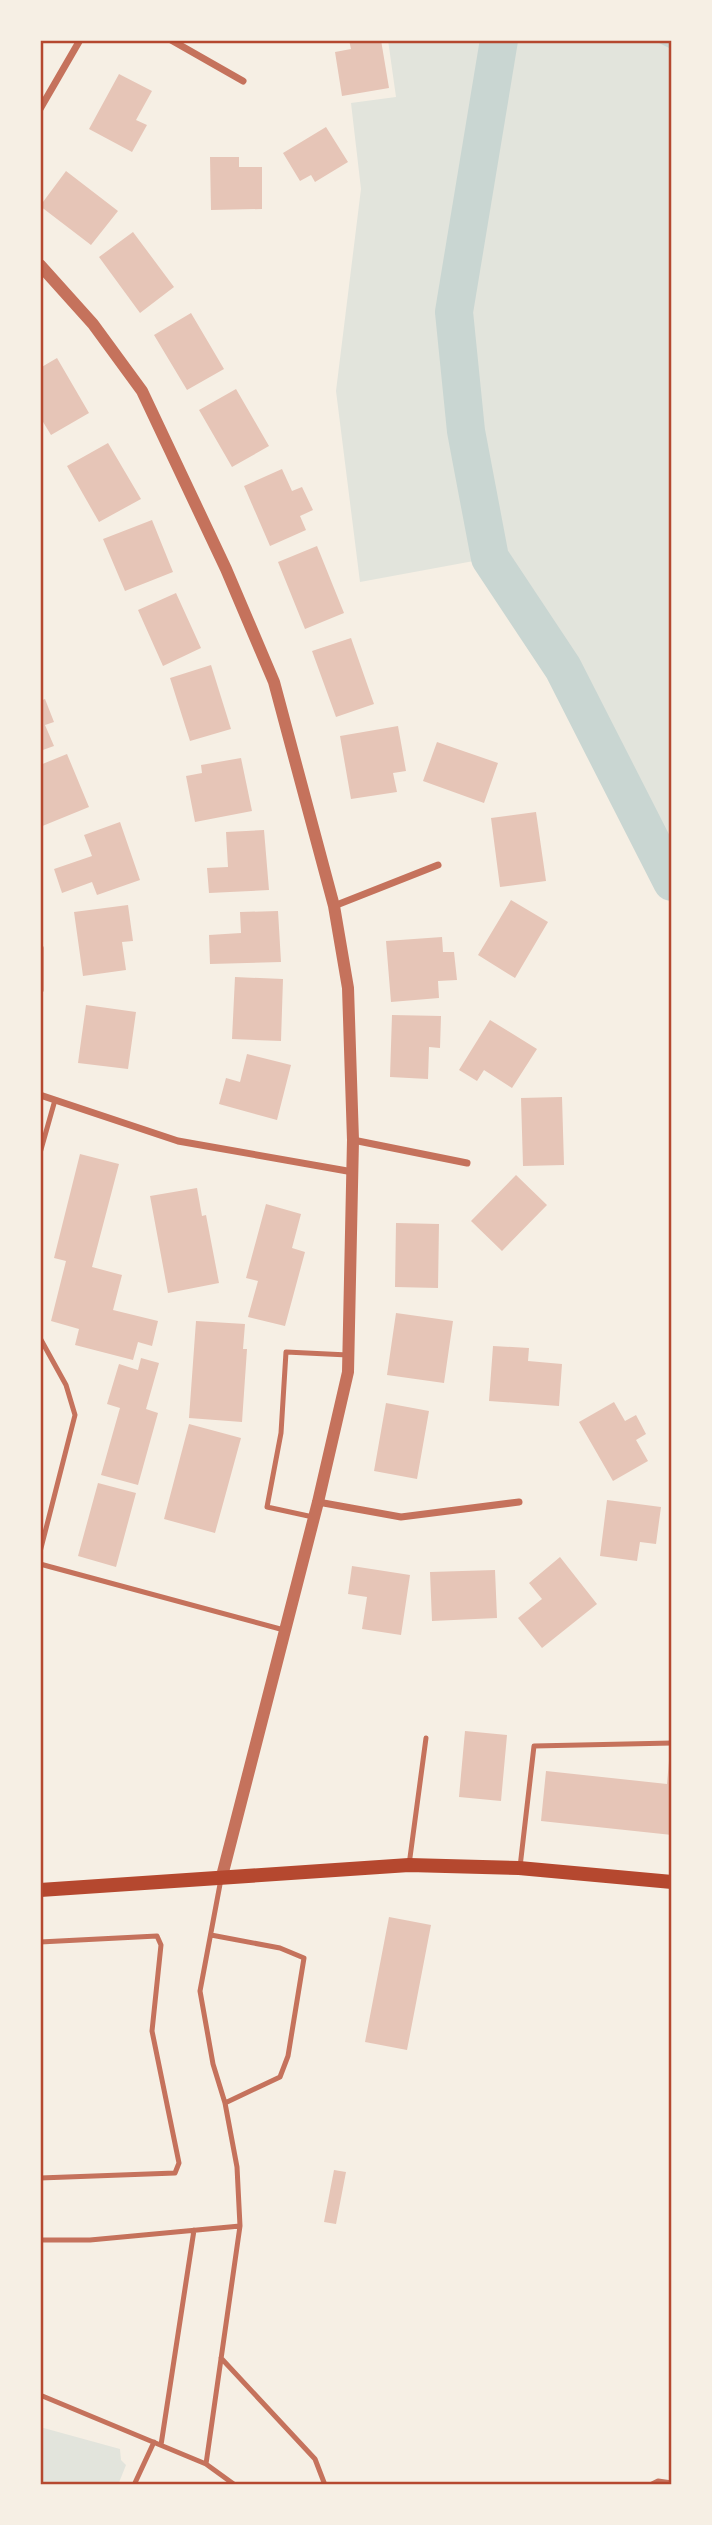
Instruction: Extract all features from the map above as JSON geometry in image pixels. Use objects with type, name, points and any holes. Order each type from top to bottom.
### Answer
[{"type":"main road","points":[[40,1890],[409,1865],[519,1868],[672,1882]]},
{"type":"street","points":[[40,109],[80,40]]},
{"type":"street","points":[[171,40],[243,81]]},
{"type":"street","points":[[40,265],[93,324],[142,391],[226,569],[274,682],[334,906],[348,988],[353,1140],[348,1371],[318,1502],[222,1876]]},
{"type":"street","points":[[334,906],[439,865]]},
{"type":"street","points":[[40,948],[40,990]]},
{"type":"street","points":[[40,1095],[178,1140],[353,1172]]},
{"type":"street","points":[[353,1140],[467,1163]]},
{"type":"street","points":[[318,1502],[401,1517],[519,1502]]},
{"type":"lane","points":[[40,1153],[55,1100]]},
{"type":"lane","points":[[40,1338],[74,1402],[75,1415],[40,1552]]},
{"type":"lane","points":[[314,1517],[267,1507],[281,1433],[285,1352],[348,1354]]},
{"type":"lane","points":[[40,1564],[285,1631]]},
{"type":"lane","points":[[409,1865],[426,1738]]},
{"type":"lane","points":[[519,1868],[534,1746],[672,1744]]},
{"type":"lane","points":[[206,2464],[240,2226],[237,2167],[225,2103],[213,2064],[200,1991],[222,1876]]},
{"type":"lane","points":[[211,1935],[280,1948],[304,1958],[288,2056],[281,2077],[225,2103]]},
{"type":"lane","points":[[40,1942],[157,1936],[161,1945],[152,2031],[179,2163],[175,2173],[40,2178]]},
{"type":"lane","points":[[40,2240],[90,2240],[240,2226]]},
{"type":"lane","points":[[161,2445],[194,2230]]},
{"type":"lane","points":[[221,2358],[315,2459],[325,2485]]},
{"type":"lane","points":[[40,2395],[206,2464],[235,2485]]},
{"type":"lane","points":[[134,2485],[154,2442]]},
{"type":"lane","points":[[650,2485],[658,2481],[672,2483]]},
{"type":"shaded area","points":[[388,40],[672,40],[672,882],[563,668],[490,558],[360,582],[336,391],[361,189],[351,103],[396,97]]},
{"type":"shaded area","points":[[40,2427],[120,2449],[121,2460],[126,2465],[118,2485],[40,2485]]},
{"type":"building","points":[[349,40],[381,40],[389,88],[342,96],[335,52],[351,49]]},
{"type":"building","points":[[119,74],[152,91],[136,120],[147,125],[132,152],[89,129]]},
{"type":"building","points":[[326,127],[348,162],[315,182],[311,175],[300,181],[283,153]]},
{"type":"building","points":[[210,157],[239,157],[239,167],[262,167],[262,209],[211,210]]},
{"type":"building","points":[[66,171],[118,211],[91,245],[40,206]]},
{"type":"building","points":[[133,232],[174,287],[140,313],[99,257]]},
{"type":"building","points":[[191,313],[224,369],[187,390],[154,335]]},
{"type":"building","points":[[57,358],[89,413],[51,435],[40,417],[40,368]]},
{"type":"building","points":[[236,389],[269,446],[232,467],[199,410]]},
{"type":"building","points":[[108,443],[141,499],[99,522],[67,466]]},
{"type":"building","points":[[282,469],[292,491],[302,487],[313,510],[300,516],[306,530],[270,546],[244,486]]},
{"type":"building","points":[[152,520],[173,572],[125,591],[103,539]]},
{"type":"building","points":[[317,546],[344,613],[305,629],[278,562]]},
{"type":"building","points":[[176,593],[201,648],[163,666],[138,610]]},
{"type":"building","points":[[351,638],[374,704],[336,717],[312,651]]},
{"type":"building","points":[[211,665],[231,729],[190,741],[170,678]]},
{"type":"building","points":[[45,699],[54,722],[45,725],[54,746],[40,751],[40,701]]},
{"type":"building","points":[[398,726],[406,771],[393,773],[397,792],[351,799],[340,736]]},
{"type":"building","points":[[437,742],[498,763],[484,803],[423,781]]},
{"type":"building","points":[[67,754],[89,807],[40,827],[40,807],[43,806],[40,765]]},
{"type":"building","points":[[241,758],[252,811],[195,822],[186,776],[202,773],[201,765]]},
{"type":"building","points":[[536,812],[546,881],[500,887],[491,818]]},
{"type":"building","points":[[120,822],[140,880],[97,895],[92,882],[62,893],[54,869],[92,856],[84,835]]},
{"type":"building","points":[[264,830],[269,890],[209,893],[207,868],[228,867],[226,832]]},
{"type":"building","points":[[511,900],[548,922],[515,978],[478,955]]},
{"type":"building","points":[[128,905],[133,941],[122,942],[126,970],[83,976],[74,912]]},
{"type":"building","points":[[278,911],[281,962],[210,964],[209,935],[241,933],[240,912]]},
{"type":"building","points":[[442,937],[443,952],[454,952],[457,980],[438,981],[439,998],[391,1002],[386,941]]},
{"type":"building","points":[[235,977],[283,979],[281,1041],[232,1039]]},
{"type":"building","points":[[86,1005],[136,1012],[128,1069],[78,1063]]},
{"type":"building","points":[[392,1015],[441,1016],[440,1048],[429,1047],[428,1079],[390,1077]]},
{"type":"building","points":[[490,1020],[537,1049],[512,1088],[484,1070],[477,1081],[459,1070]]},
{"type":"building","points":[[247,1054],[291,1065],[277,1120],[219,1104],[226,1078],[240,1082]]},
{"type":"building","points":[[562,1097],[564,1165],[523,1166],[521,1098]]},
{"type":"building","points":[[80,1154],[119,1164],[92,1267],[122,1275],[113,1310],[158,1321],[152,1346],[138,1342],[133,1360],[75,1345],[79,1329],[51,1321],[66,1261],[54,1258]]},
{"type":"building","points":[[516,1175],[547,1205],[502,1251],[471,1221]]},
{"type":"building","points":[[197,1188],[202,1216],[206,1215],[219,1283],[168,1293],[150,1196]]},
{"type":"building","points":[[266,1204],[301,1214],[292,1248],[305,1252],[285,1326],[248,1317],[258,1281],[246,1278]]},
{"type":"building","points":[[396,1223],[439,1224],[438,1288],[395,1287]]},
{"type":"building","points":[[396,1313],[453,1321],[444,1383],[387,1375]]},
{"type":"building","points":[[196,1321],[245,1324],[243,1349],[247,1349],[242,1422],[189,1418]]},
{"type":"building","points":[[493,1346],[529,1348],[528,1361],[562,1364],[559,1406],[489,1401]]},
{"type":"building","points":[[141,1358],[159,1363],[146,1409],[158,1413],[138,1485],[101,1475],[120,1408],[107,1404],[119,1364],[138,1370]]},
{"type":"building","points":[[614,1402],[625,1421],[636,1415],[646,1434],[636,1440],[648,1461],[613,1481],[579,1422]]},
{"type":"building","points":[[386,1403],[429,1411],[417,1479],[374,1471]]},
{"type":"building","points":[[189,1424],[241,1438],[215,1533],[164,1519]]},
{"type":"building","points":[[98,1483],[136,1493],[116,1567],[78,1556]]},
{"type":"building","points":[[607,1500],[661,1507],[656,1544],[640,1542],[637,1561],[600,1556]]},
{"type":"building","points":[[560,1557],[597,1604],[542,1648],[518,1618],[542,1599],[529,1583]]},
{"type":"building","points":[[352,1566],[410,1575],[401,1635],[362,1629],[367,1597],[348,1594]]},
{"type":"building","points":[[495,1570],[497,1618],[432,1621],[430,1572]]},
{"type":"building","points":[[465,1731],[507,1735],[501,1801],[459,1797]]},
{"type":"building","points":[[669,1761],[672,1761],[672,1835],[541,1821],[546,1771],[667,1784]]},
{"type":"building","points":[[389,1917],[431,1925],[407,2050],[365,2042]]},
{"type":"building","points":[[334,2170],[346,2172],[336,2224],[324,2222]]},
{"type":"waterway","points":[[499,40],[454,312],[466,431],[490,558],[563,668],[672,882]]},
{"type":"waterway","points":[[660,40],[672,46]]}]
